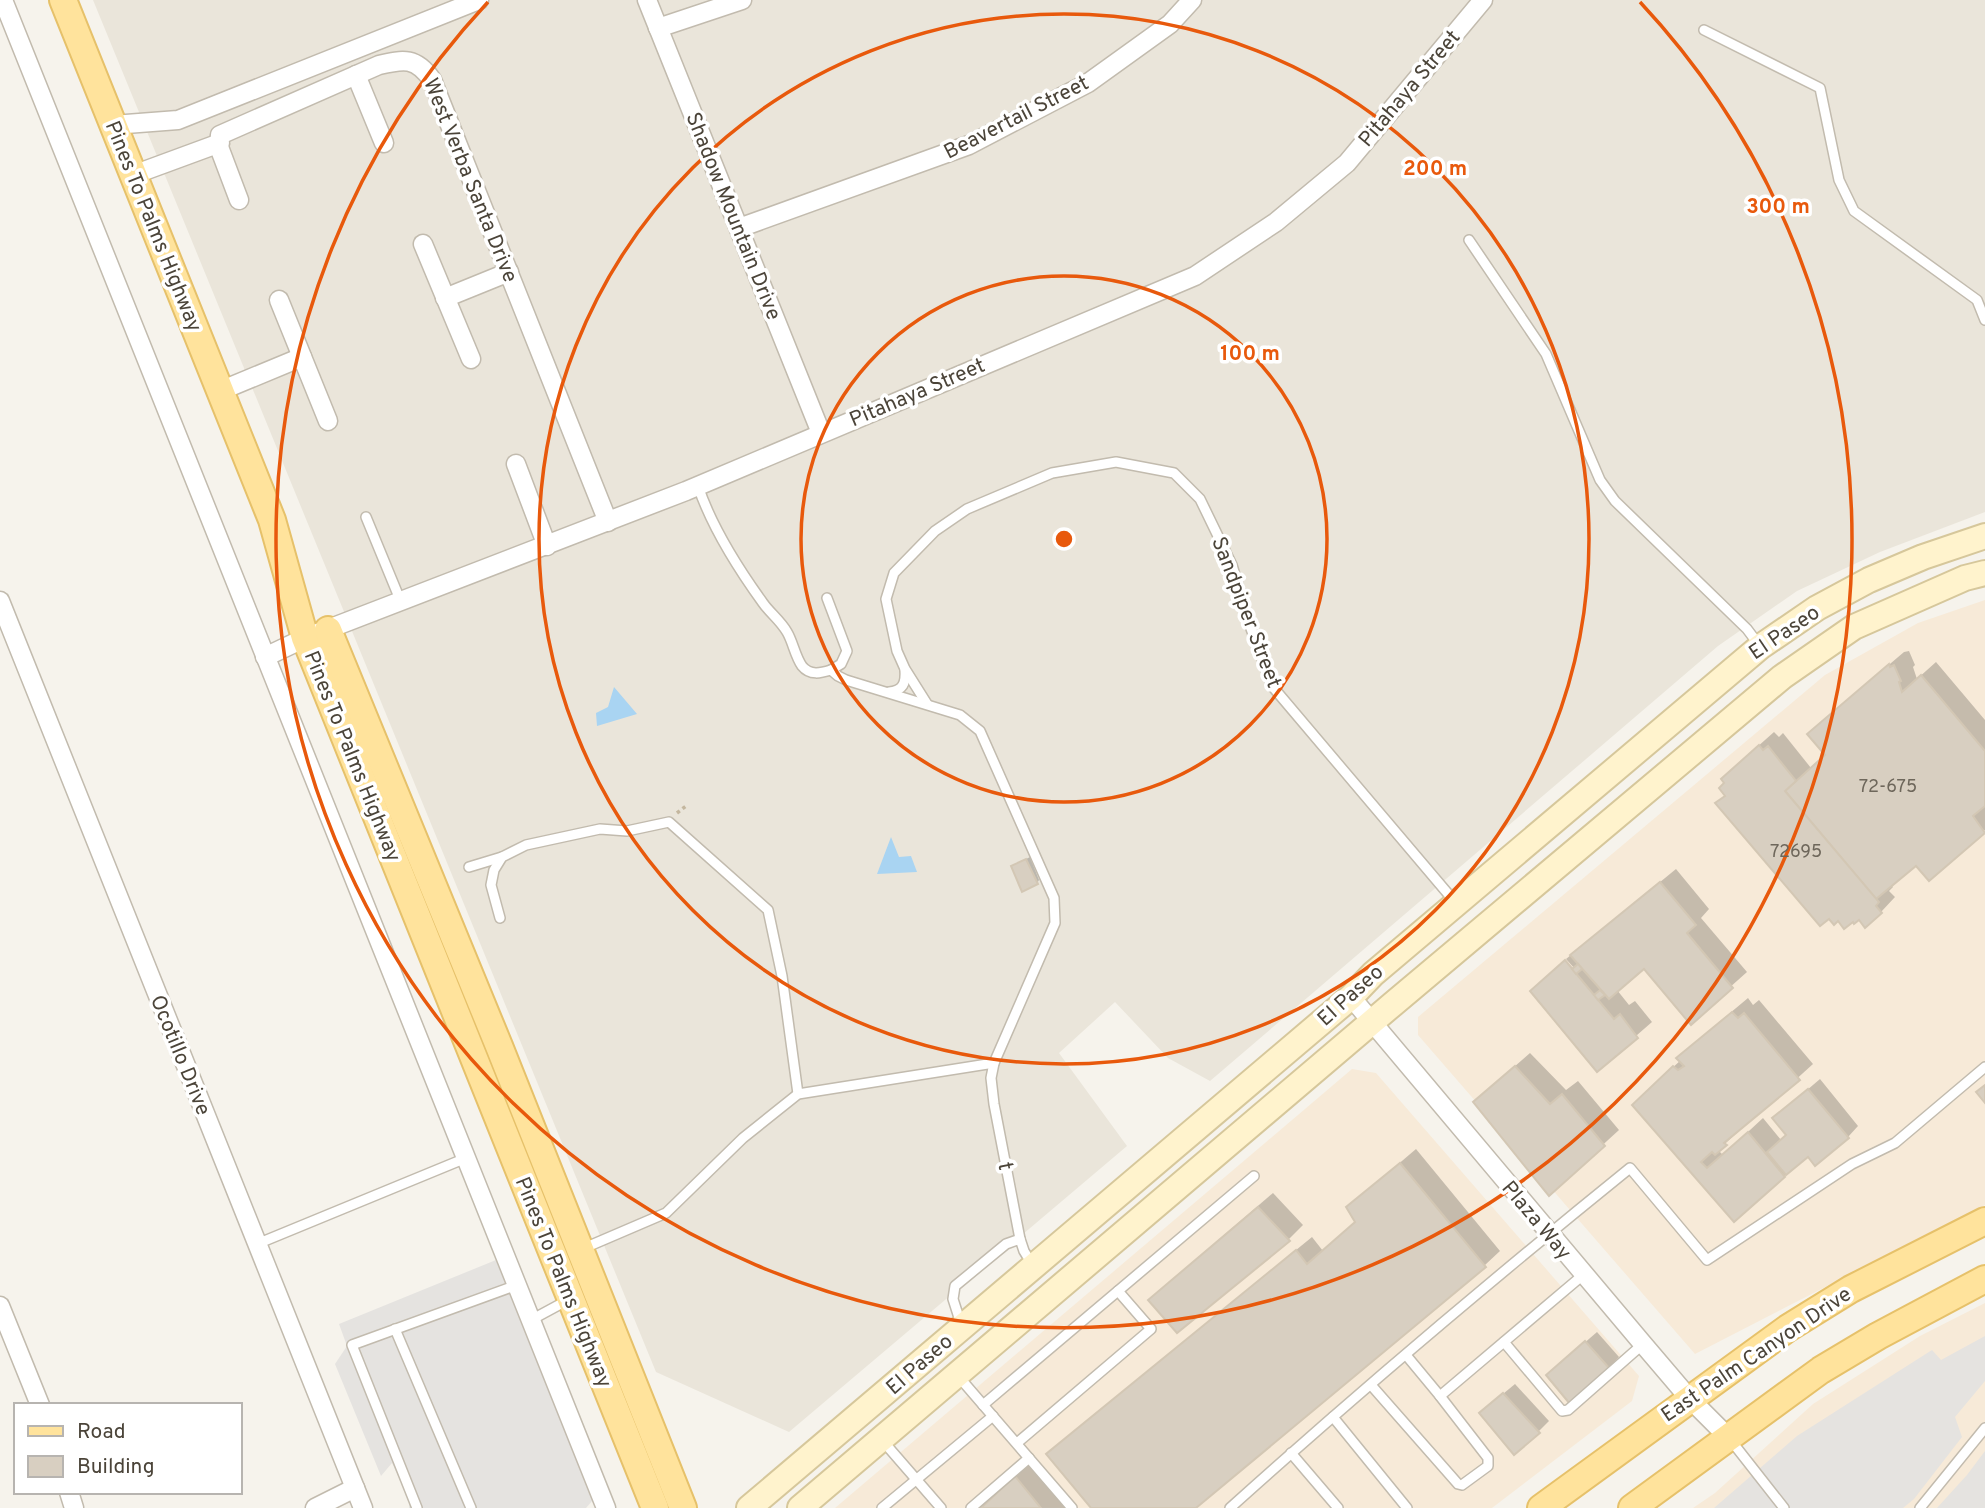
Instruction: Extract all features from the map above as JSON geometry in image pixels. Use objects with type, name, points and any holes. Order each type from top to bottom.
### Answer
[{"type":"main road","name":"Pines To Palms Highway","points":[[63,0],[317,634],[554,1260],[655,1508]]},
{"type":"main road","name":"Pines To Palms Highway","points":[[317,634],[580,1250],[683,1508]]},
{"type":"main road","name":"East Palm Canyon Drive","points":[[1541,1508],[1788,1328],[1851,1289],[1985,1221]]},
{"type":"main road","points":[[1632,1508],[1821,1370],[1985,1279]]},
{"type":"street","points":[[3,0],[606,1508]]},
{"type":"street","points":[[113,125],[178,120],[479,0]]},
{"type":"street","name":"Shadow Mountain Drive","points":[[647,0],[821,433]]},
{"type":"street","points":[[658,28],[742,0]]},
{"type":"street","name":"Beavertail Street","points":[[739,228],[969,145],[1087,83],[1170,24],[1192,0]]},
{"type":"street","name":"Pitahaya Street","points":[[265,657],[317,634],[698,486],[1195,276],[1276,222],[1347,163],[1483,0]]},
{"type":"street","name":"West Verba Santa Drive","points":[[133,175],[220,143],[220,135],[231,129],[379,65],[399,60],[415,62],[425,69],[432,80],[608,522]]},
{"type":"street","points":[[356,75],[384,143]]},
{"type":"street","points":[[220,143],[239,200]]},
{"type":"street","points":[[423,244],[471,359]]},
{"type":"street","points":[[445,298],[509,272]]},
{"type":"street","points":[[279,300],[328,421]]},
{"type":"street","points":[[220,391],[302,357]]},
{"type":"street","points":[[516,464],[547,546]]},
{"type":"street","name":"El Paseo","points":[[749,1508],[1351,997],[1373,974],[1456,903],[1760,647],[1817,608],[1869,580],[1923,557],[1985,536]]},
{"type":"street","name":"El Paseo","points":[[800,1508],[1782,677],[1818,650],[1885,611],[1965,578],[1985,573]]},
{"type":"street","name":"Ocotillo Drive","points":[[0,601],[363,1508]]},
{"type":"street","name":"Plaza Way","points":[[1351,997],[1583,1275],[1689,1398],[1728,1437]]},
{"type":"street","points":[[1227,1145],[1222,1137],[1225,1126],[1259,1097],[1269,1079],[1271,1064]]},
{"type":"street","points":[[912,1369],[938,1367],[960,1371],[972,1353],[1034,1289],[1038,1278],[1033,1265]]},
{"type":"street","points":[[0,1306],[39,1403]]},
{"type":"street","points":[[769,1508],[837,1450],[870,1406]]},
{"type":"street","points":[[315,1508],[355,1488]]},
{"type":"lane","points":[[1704,30],[1820,88],[1839,180],[1854,211],[1978,300],[1985,320]]},
{"type":"lane","points":[[1469,240],[1546,354],[1600,480],[1615,501],[1747,629],[1760,647]]},
{"type":"lane","name":"Sandpiper Street","points":[[927,704],[897,651],[886,599],[894,573],[935,531],[967,509],[1052,473],[1116,461],[1174,473],[1200,499],[1232,565],[1272,686],[1456,903]]},
{"type":"lane","points":[[698,486],[707,514],[764,606],[788,633],[802,667],[811,673],[819,674],[841,664],[847,651],[827,598]]},
{"type":"lane","points":[[366,517],[401,602]]},
{"type":"lane","points":[[887,692],[899,690],[904,685],[905,669]]},
{"type":"lane","points":[[554,1260],[666,1213],[743,1138],[798,1094],[994,1063],[1053,930],[1056,905],[980,731],[960,715],[846,680],[831,670]]},
{"type":"lane","points":[[469,867],[502,857],[526,845],[600,829],[627,831],[664,822],[673,826],[746,889],[769,913],[782,976],[798,1094]]},
{"type":"lane","points":[[500,918],[491,885],[494,870],[502,857]]},
{"type":"lane","name":"t","points":[[994,1063],[991,1078],[994,1104],[1020,1239],[1033,1265]]},
{"type":"lane","points":[[1230,1508],[1548,1234],[1630,1168],[1707,1260],[1852,1164],[1895,1143],[1985,1067]]},
{"type":"lane","points":[[257,1244],[466,1158]]},
{"type":"lane","points":[[984,1405],[1254,1176]]},
{"type":"lane","points":[[962,1327],[953,1299],[955,1286],[1006,1244],[1020,1239]]},
{"type":"lane","points":[[1440,1396],[1583,1275]]},
{"type":"lane","points":[[417,1508],[352,1345],[517,1285]]},
{"type":"lane","points":[[1017,1443],[1151,1329],[1118,1291]]},
{"type":"lane","points":[[530,1320],[570,1299]]},
{"type":"lane","points":[[395,1329],[471,1508]]},
{"type":"lane","points":[[1504,1342],[1562,1411],[1568,1410],[1643,1345]]},
{"type":"lane","points":[[1371,1385],[1458,1484],[1462,1485],[1488,1466],[1488,1458],[1406,1355]]},
{"type":"lane","points":[[960,1371],[984,1405],[1072,1508]]},
{"type":"lane","points":[[882,1508],[993,1416]]},
{"type":"lane","points":[[1333,1417],[1407,1508]]},
{"type":"lane","points":[[1921,1508],[1985,1428]]},
{"type":"lane","points":[[1728,1437],[1784,1508]]},
{"type":"lane","points":[[881,1439],[941,1508]]},
{"type":"lane","points":[[1291,1453],[1338,1508]]},
{"type":"lane","points":[[971,1508],[1029,1458]]},
{"type":"shaded area","points":[[93,0],[1985,0],[1985,512],[1880,552],[1797,591],[1718,646],[1210,1081],[1168,1058],[1115,1002],[1059,1053],[1127,1146],[789,1432],[656,1372]]},
{"type":"shaded area","points":[[1985,600],[1985,1205],[1695,1354],[1418,1035],[1418,1017],[1825,675],[1918,623]]},
{"type":"shaded area","points":[[1352,1069],[1376,1073],[1639,1376],[1632,1401],[1492,1508],[835,1508]]},
{"type":"shaded area","points":[[496,1260],[587,1480],[593,1500],[586,1508],[409,1508],[410,1501],[392,1463],[381,1476],[335,1364],[347,1346],[339,1324]]},
{"type":"shaded area","points":[[1985,1303],[1985,1508],[1693,1508],[1715,1493],[1813,1404],[1920,1336]]},
{"type":"shaded area","points":[[1985,1336],[1985,1381],[1955,1417],[1962,1437],[1914,1499],[1903,1508],[1714,1508],[1797,1436],[1932,1350],[1941,1360]]},
{"type":"shaded area","points":[[1985,1451],[1985,1508],[1937,1508],[1967,1475]]},
{"type":"water","points":[[614,687],[637,714],[597,726],[596,713],[608,707]]},
{"type":"water","points":[[891,837],[899,857],[911,856],[917,872],[877,874]]},
{"type":"building","points":[[1889,664],[1890,667],[1894,665],[1901,681],[1902,692],[1921,675],[1985,751],[1985,806],[1973,816],[1985,833],[1929,881],[1916,866],[1876,899],[1785,791],[1825,755],[1807,734]]},
{"type":"building","points":[[1759,745],[1763,750],[1768,746],[1796,781],[1785,791],[1879,902],[1876,906],[1882,913],[1865,928],[1859,920],[1844,929],[1838,921],[1834,925],[1829,919],[1820,926],[1715,803],[1725,796],[1719,788],[1724,783],[1721,779]]},
{"type":"building","points":[[1026,859],[1038,884],[1022,892],[1011,866]]},
{"type":"building","points":[[1660,882],[1696,925],[1687,933],[1733,988],[1691,1025],[1644,969],[1609,999],[1570,955]]},
{"type":"building","points":[[1565,960],[1614,1019],[1620,1014],[1638,1038],[1597,1072],[1530,991]]},
{"type":"building","points":[[1578,964],[1582,969],[1576,974],[1572,969]]},
{"type":"building","points":[[1600,990],[1605,995],[1598,1000],[1594,995]]},
{"type":"building","points":[[1732,1012],[1738,1018],[1744,1013],[1800,1080],[1724,1143],[1727,1145],[1715,1155],[1712,1152],[1701,1162],[1707,1168],[1748,1132],[1785,1177],[1734,1222],[1632,1105],[1673,1066],[1678,1070],[1684,1066],[1676,1058]]},
{"type":"building","points":[[1515,1066],[1550,1104],[1562,1094],[1605,1146],[1549,1196],[1473,1102]]},
{"type":"building","points":[[1985,1085],[1985,1103],[1976,1092]]},
{"type":"building","points":[[1808,1089],[1849,1138],[1815,1166],[1808,1157],[1786,1175],[1767,1152],[1786,1135],[1772,1118]]},
{"type":"building","points":[[1400,1163],[1486,1267],[1196,1508],[1091,1508],[1046,1454],[1296,1250],[1307,1264],[1355,1222],[1346,1207]]},
{"type":"building","points":[[1258,1207],[1290,1241],[1177,1333],[1148,1300]]},
{"type":"building","points":[[1585,1341],[1610,1369],[1570,1404],[1546,1375]]},
{"type":"building","points":[[1503,1393],[1540,1433],[1514,1455],[1479,1413]]},
{"type":"building","points":[[1015,1476],[1041,1508],[981,1508]]}]
